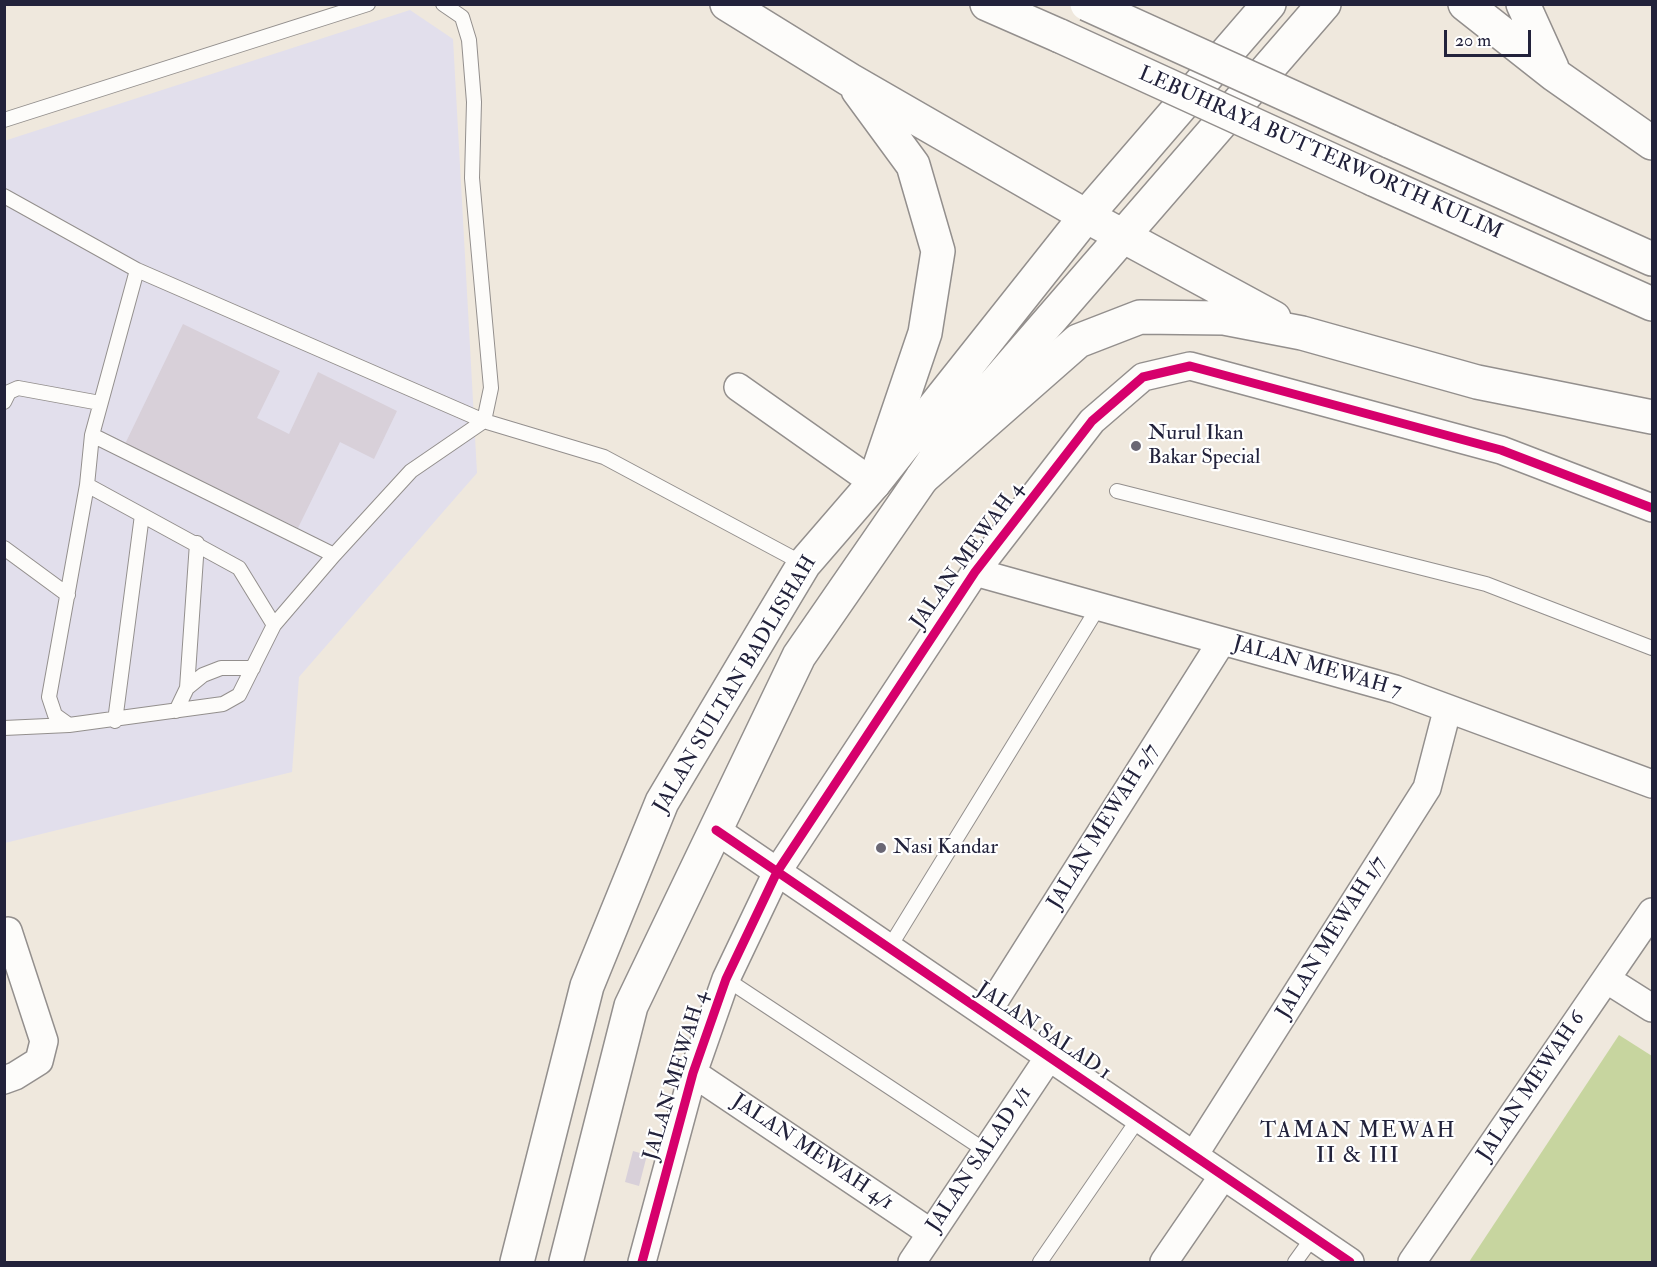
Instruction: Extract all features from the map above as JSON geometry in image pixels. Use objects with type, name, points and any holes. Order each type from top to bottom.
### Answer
[{"type":"main road","points":[[727,4],[850,80],[1086,216],[1302,333]]},
{"type":"main road","name":"LEBUHRAYA BUTTERWORTH KULIM","points":[[987,4],[1653,303]]},
{"type":"main road","name":"LEBUHRAYA BUTTERWORTH KULIM","points":[[1087,4],[1653,259]]},
{"type":"main road","name":"JALAN SULTAN BADLISHAH","points":[[517,1263],[587,986],[662,802],[804,564],[874,483],[1086,216],[1269,4]]},
{"type":"main road","name":"JALAN SULTAN BADLISHAH","points":[[566,1263],[631,1006],[799,656],[922,478],[993,386],[1324,4]]},
{"type":"main road","points":[[1465,4],[1555,75],[1653,142]]},
{"type":"main road","points":[[1523,4],[1555,75]]},
{"type":"main road","points":[[850,80],[913,165],[938,251],[925,333],[874,483]]},
{"type":"main road","points":[[922,478],[1078,341],[1140,317],[1224,318],[1302,333],[1477,382],[1653,417]]},
{"type":"street","name":"JALAN MEWAH 4","points":[[642,1263],[693,1073],[726,980],[777,872],[975,572],[1092,421],[1143,377],[1190,366],[1502,450],[1653,508]]},
{"type":"street","points":[[738,387],[874,483]]},
{"type":"street","name":"JALAN MEWAH 7","points":[[975,572],[1395,689],[1447,711],[1653,784]]},
{"type":"street","name":"JALAN MEWAH 2/7","points":[[986,1014],[1221,641]]},
{"type":"street","name":"JALAN MEWAH 1/7","points":[[1194,1155],[1427,788],[1447,711]]},
{"type":"street","name":"JALAN SALAD 1","points":[[717,830],[1350,1263]]},
{"type":"street","name":"JALAN MEWAH 6","points":[[1412,1263],[1653,912]]},
{"type":"street","points":[[4,1080],[15,1077],[39,1061],[44,1041],[8,931]]},
{"type":"street","points":[[1606,979],[1653,1008]]},
{"type":"street","name":"JALAN SALAD 1/1","points":[[912,1263],[1049,1057]]},
{"type":"street","name":"JALAN MEWAH 4/1","points":[[693,1073],[931,1233]]},
{"type":"street","points":[[1164,1263],[1223,1176]]},
{"type":"lane","points":[[4,120],[368,4]]},
{"type":"lane","points":[[4,728],[115,721],[224,704],[239,695],[273,625],[334,555],[411,471],[483,421],[491,388],[472,178],[474,102],[469,40],[462,17],[443,4]]},
{"type":"lane","points":[[4,196],[137,270],[483,421],[604,457],[804,564]]},
{"type":"lane","points":[[69,725],[55,715],[49,697],[87,484],[92,435],[137,270]]},
{"type":"lane","points":[[4,402],[9,392],[18,388],[99,403]]},
{"type":"lane","points":[[92,435],[334,555]]},
{"type":"lane","points":[[87,484],[239,568],[273,625]]},
{"type":"lane","points":[[1117,491],[1486,584],[1653,648]]},
{"type":"lane","points":[[115,721],[142,515]]},
{"type":"lane","points":[[176,711],[188,687],[197,543]]},
{"type":"lane","points":[[4,548],[68,595]]},
{"type":"lane","points":[[889,948],[1099,606]]},
{"type":"lane","points":[[188,687],[203,675],[221,668],[253,668]]},
{"type":"lane","points":[[726,980],[986,1151]]},
{"type":"lane","points":[[1040,1263],[1139,1118]]},
{"type":"lane","points":[[1295,1263],[1313,1237]]},
{"type":"shaded area","points":[[410,10],[453,39],[477,473],[299,677],[292,772],[5,843],[4,141]]},
{"type":"green space","points":[[1619,1035],[1652,1056],[1652,1262],[1469,1262]]},
{"type":"building","points":[[183,324],[280,371],[257,418],[289,434],[318,372],[397,411],[374,459],[340,442],[298,528],[125,444]]},
{"type":"building","points":[[633,1151],[647,1155],[639,1186],[625,1182]]},
{"type":"cycle path","points":[[642,1262],[693,1073],[726,979],[777,872],[975,572],[1092,421],[1143,377],[1190,366],[1501,450],[1652,508]]},
{"type":"cycle path","points":[[716,830],[1350,1262]]},
{"type":"place","name":"Nurul Ikan Bakar Special","points":[[1136,446]]},
{"type":"place","name":"Nasi Kandar","points":[[881,848]]},
{"type":"district","name":"TAMAN MEWAH II & III","points":[[1358,1144]]}]
